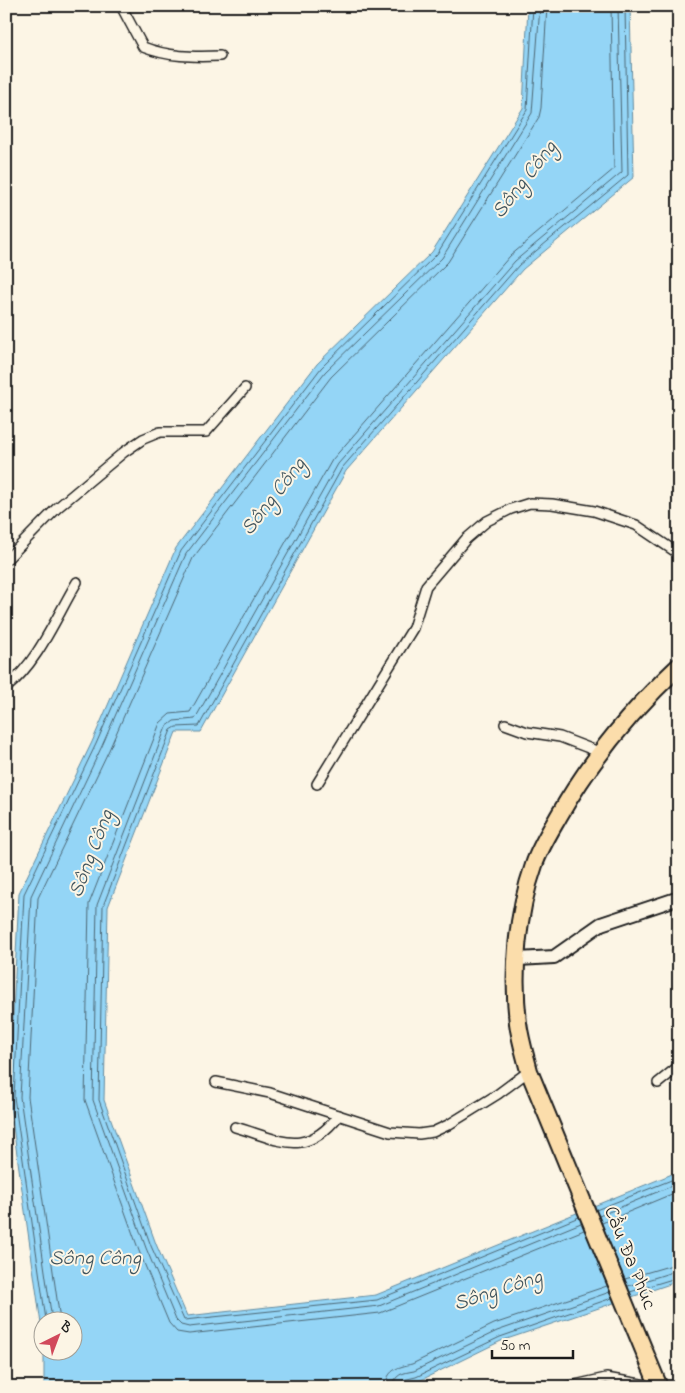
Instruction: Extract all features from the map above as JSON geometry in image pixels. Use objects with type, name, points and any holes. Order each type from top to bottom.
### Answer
[{"type":"highway","name":"Cầu Đa Phúc","points":[[659,1387],[529,1071],[518,1023],[518,959],[525,895],[534,863],[572,792],[599,752],[653,690],[679,666]]},
{"type":"main road","points":[[518,959],[554,957],[602,924],[679,898]]},
{"type":"street","points":[[120,6],[143,48],[169,55],[193,57],[220,56]]},
{"type":"street","points":[[6,560],[57,508],[124,452],[143,439],[160,432],[206,432],[245,388]]},
{"type":"street","points":[[317,784],[414,628],[426,586],[466,539],[487,521],[511,508],[530,503],[586,509],[636,525],[679,554]]},
{"type":"street","points":[[6,688],[20,674],[42,645],[77,582]]},
{"type":"street","points":[[505,724],[527,732],[560,737],[599,752]]},
{"type":"street","points":[[658,1083],[679,1066]]},
{"type":"street","points":[[216,1082],[270,1093],[390,1132],[402,1134],[433,1132],[475,1109],[529,1071]]},
{"type":"street","points":[[235,1127],[299,1144],[318,1136],[339,1115]]},
{"type":"street","points":[[566,1387],[606,1378],[659,1387]]},
{"type":"water","name":"Sông Công","points":[[528,6],[630,6],[634,177],[523,269],[346,471],[201,732],[176,732],[108,907],[104,1100],[156,1244],[187,1316],[376,1295],[677,1172],[679,1172],[679,1281],[501,1341],[417,1382],[391,1387],[44,1387],[44,1360],[82,1360],[82,1310],[39,1310],[9,1098],[19,893],[92,742],[176,548],[317,364],[432,252],[523,108]]}]
